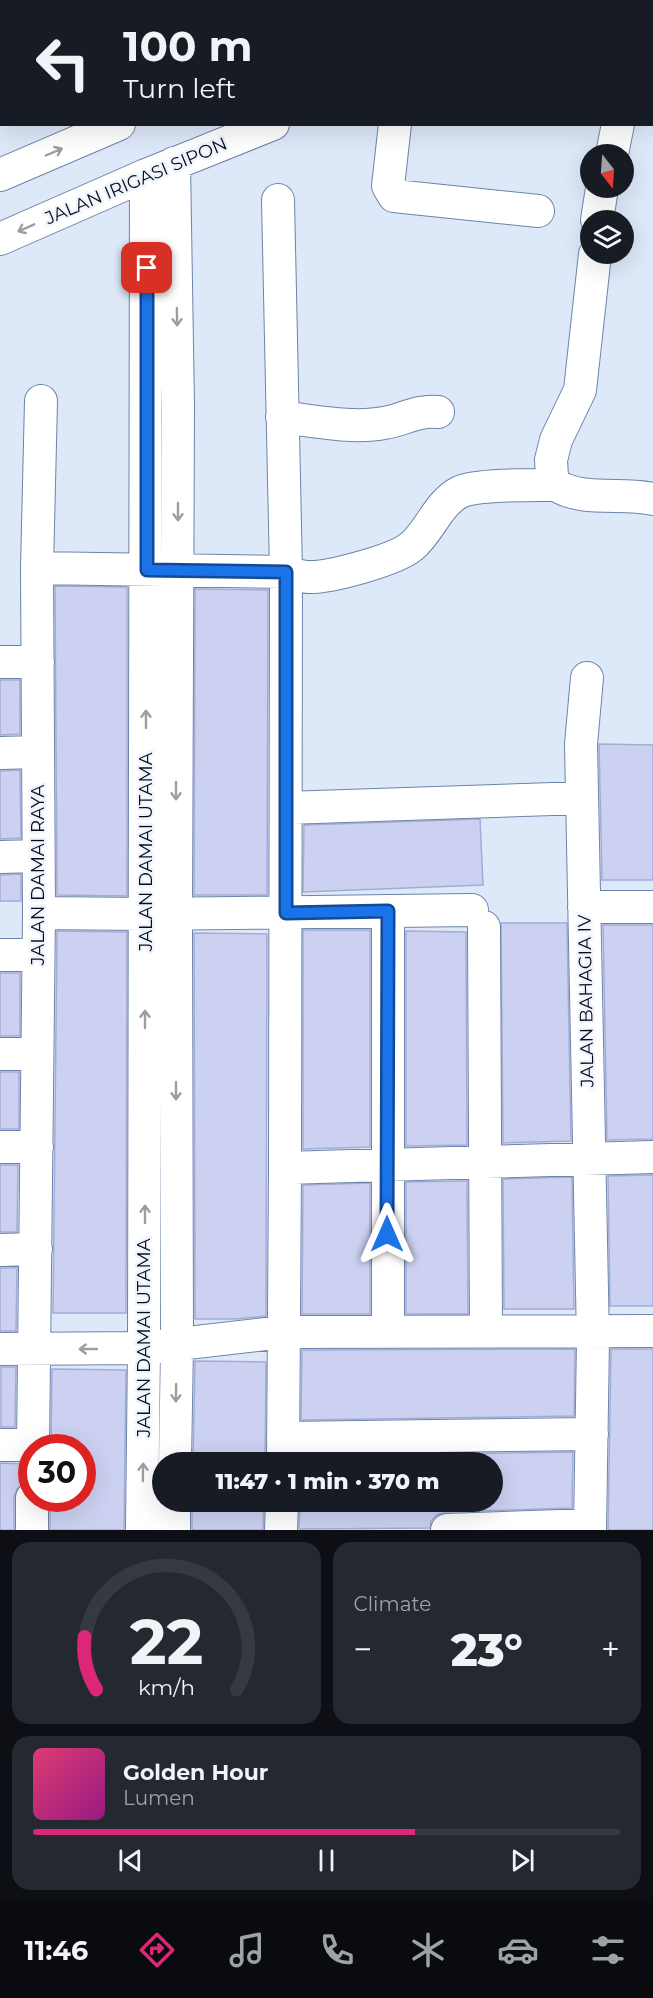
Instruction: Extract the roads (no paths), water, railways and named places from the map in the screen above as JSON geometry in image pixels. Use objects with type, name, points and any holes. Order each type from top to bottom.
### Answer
[{"type":"street","points":[[0,175],[114,126]]},
{"type":"street","name":"JALAN IRIGASI SIPON","points":[[0,239],[160,169],[268,126]]},
{"type":"street","points":[[395,126],[388,186],[394,196],[538,211]]},
{"type":"street","points":[[614,144],[618,126]]},
{"type":"street","name":"JALAN DAMAI UTAMA","points":[[160,169],[147,570],[177,1344],[175,1452]]},
{"type":"street","name":"JALAN DAMAI UTAMA","points":[[142,1530],[144,1348],[177,570],[178,406],[160,169]]},
{"type":"street","points":[[278,200],[286,572],[283,1450],[592,1434]]},
{"type":"street","points":[[556,486],[552,477],[551,460],[556,440],[580,390],[594,264]]},
{"type":"street","name":"JALAN DAMAI RAYA","points":[[34,1434],[39,914],[37,568],[41,401]]},
{"type":"street","points":[[282,417],[323,422],[383,424],[414,413],[438,411]]},
{"type":"street","points":[[37,568],[286,572],[308,577],[343,573],[373,564],[411,547],[445,504],[461,492],[488,487],[556,486],[582,494],[653,499]]},
{"type":"street","points":[[0,662],[38,662]]},
{"type":"street","name":"JALAN BAHAGIA IV","points":[[587,678],[581,744],[593,1332],[590,1527]]},
{"type":"street","points":[[0,753],[38,752]]},
{"type":"street","points":[[286,808],[582,798]]},
{"type":"street","points":[[0,857],[38,856]]},
{"type":"street","points":[[584,907],[653,907]]},
{"type":"street","points":[[39,914],[388,911],[478,918],[486,1331]]},
{"type":"street","points":[[388,911],[388,1329]]},
{"type":"street","points":[[0,955],[38,955]]},
{"type":"street","points":[[0,1054],[36,1054]]},
{"type":"street","points":[[0,1147],[37,1147]]},
{"type":"street","points":[[285,1168],[653,1157]]},
{"type":"street","points":[[0,1250],[36,1249]]},
{"type":"street","points":[[0,1349],[144,1348],[283,1332],[388,1329],[593,1332],[653,1330]]},
{"type":"street","points":[[0,1445],[18,1446]]},
{"type":"street","points":[[32,1512],[32,1530]]},
{"type":"street","points":[[174,1512],[174,1530]]},
{"type":"street","points":[[281,1530],[282,1512]]},
{"type":"street","points":[[447,1530],[590,1527]]}]
